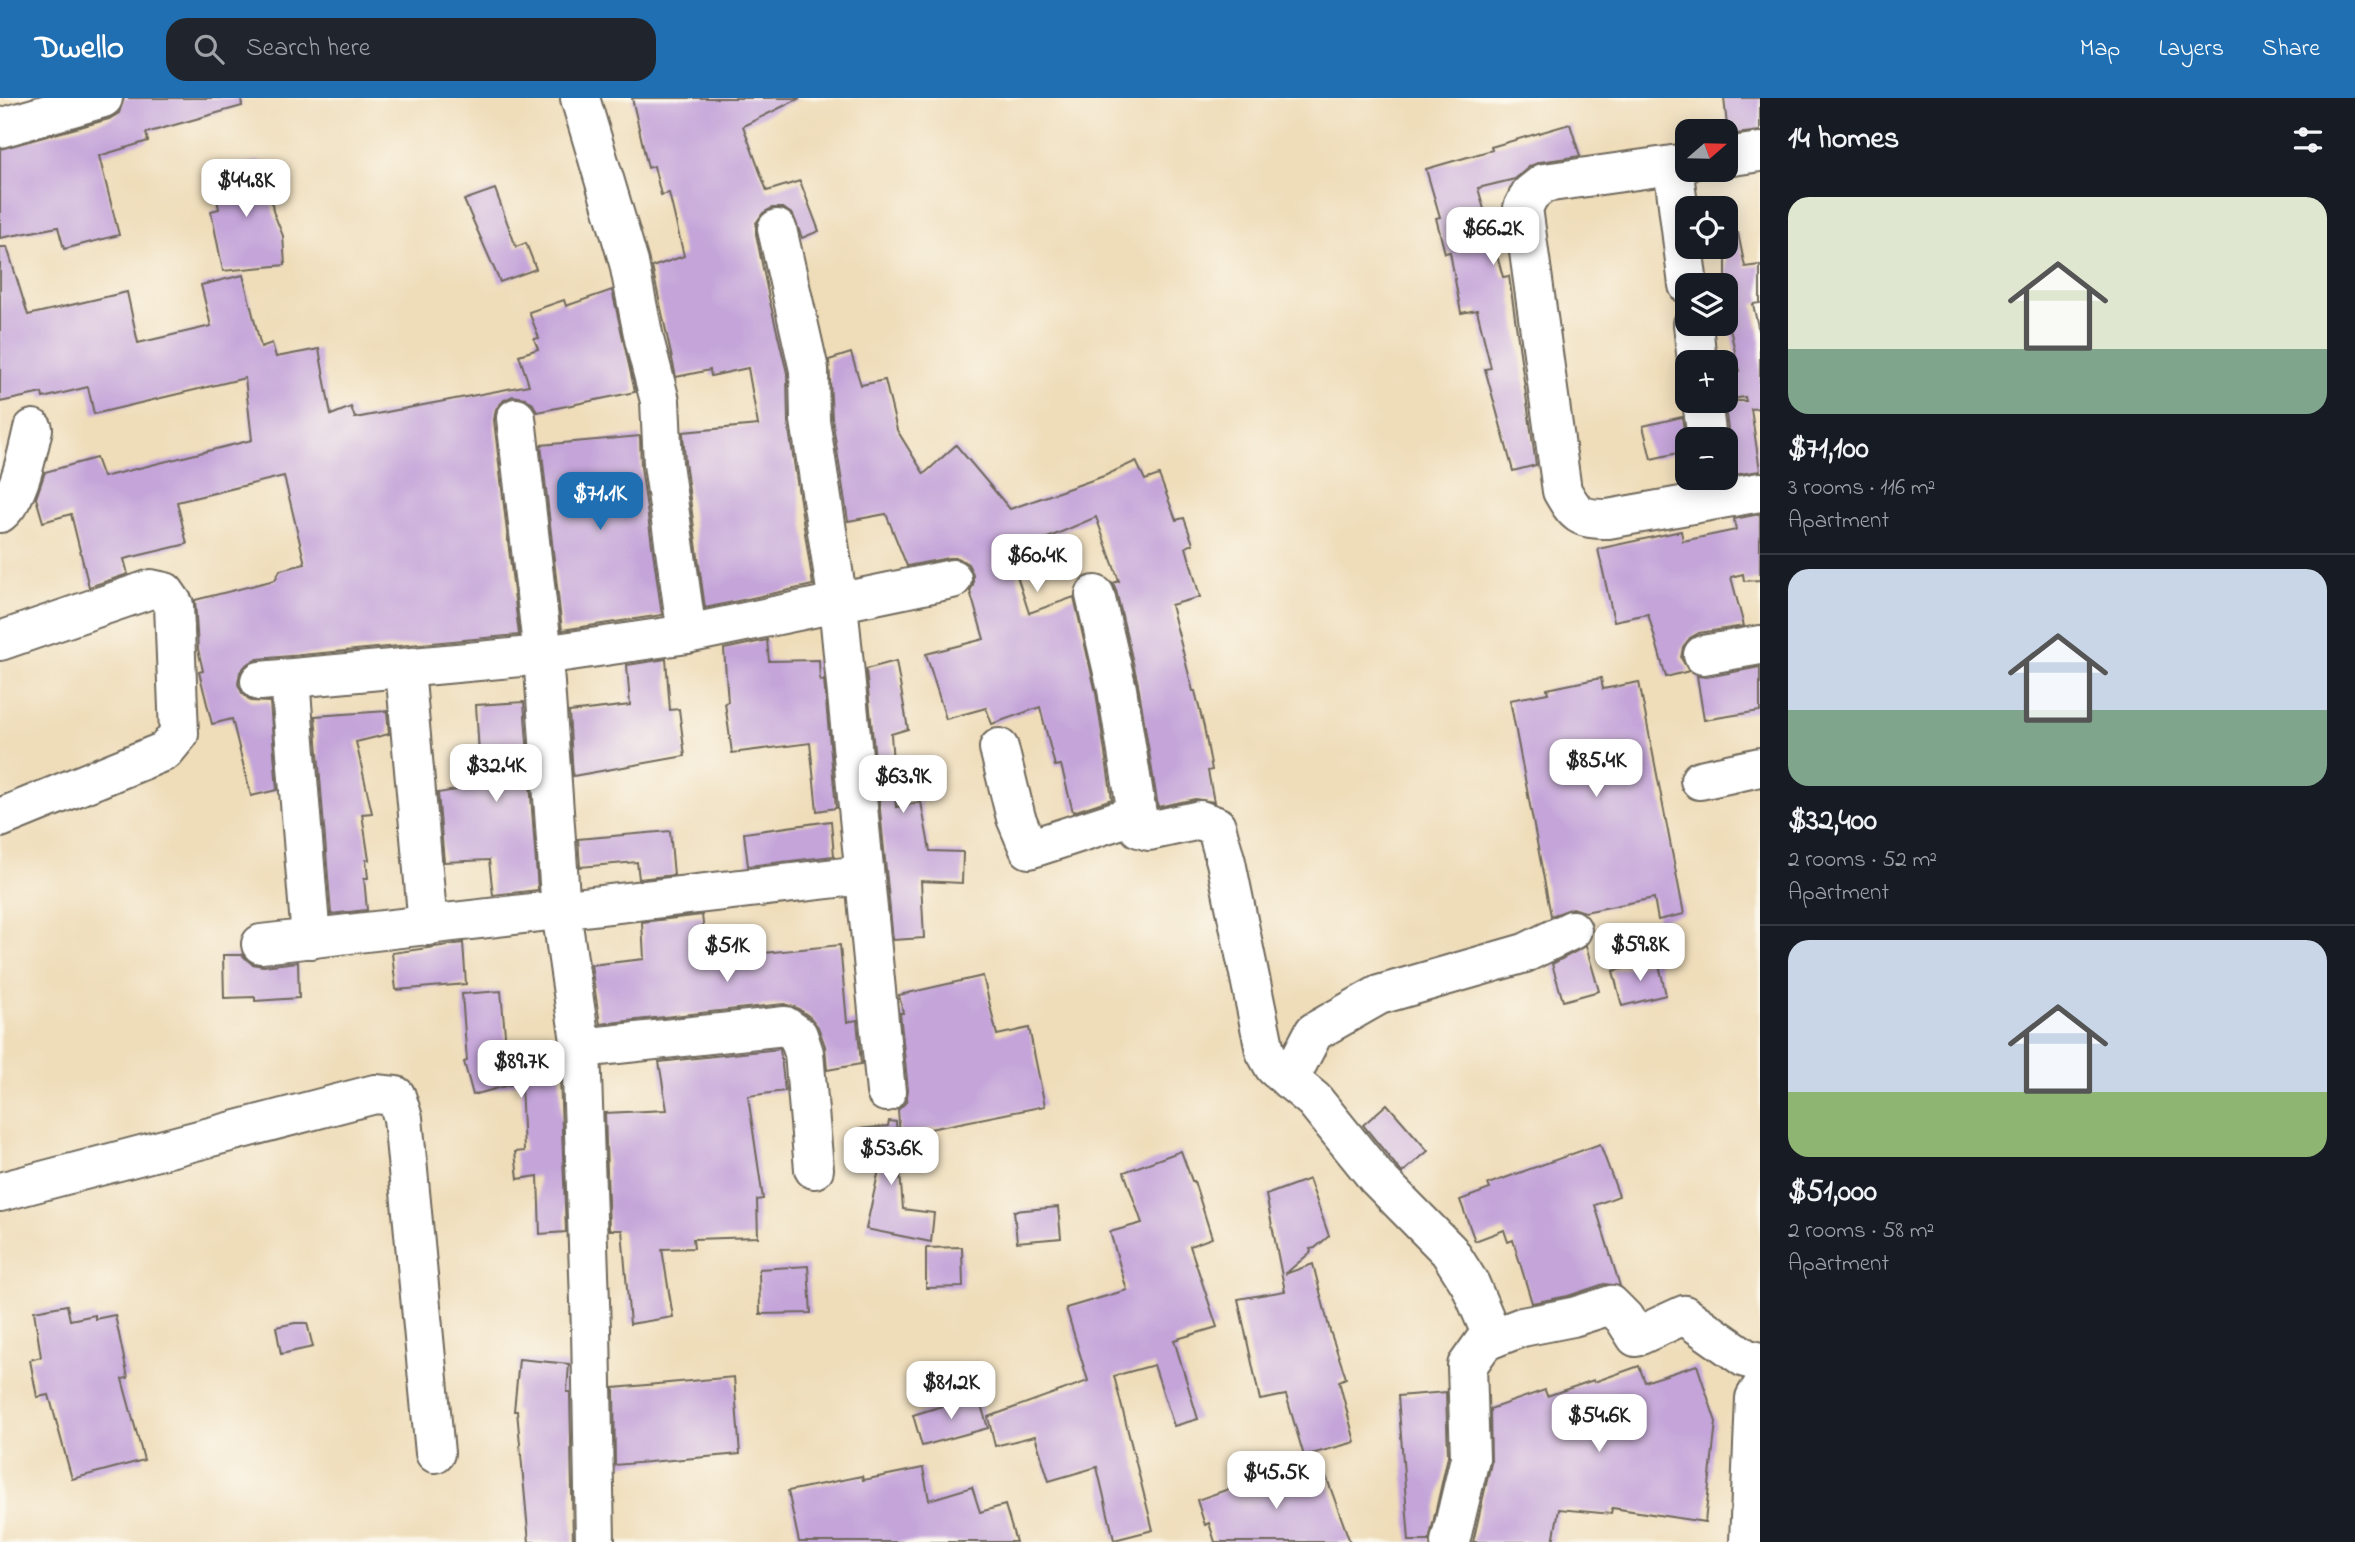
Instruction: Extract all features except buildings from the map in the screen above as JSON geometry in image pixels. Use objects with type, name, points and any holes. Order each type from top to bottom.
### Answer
[{"type":"street","points":[[0,128],[103,98]]},
{"type":"street","points":[[580,98],[629,263],[644,340],[660,401],[663,464],[687,634]]},
{"type":"street","points":[[1738,155],[1760,152]]},
{"type":"street","points":[[1675,165],[1544,183],[1530,194],[1523,208],[1562,491],[1574,511],[1590,519],[1608,519],[1710,490]]},
{"type":"street","points":[[1681,182],[1687,273]]},
{"type":"street","points":[[777,229],[809,370],[810,420],[838,603],[886,1091]]},
{"type":"street","points":[[516,418],[543,655],[561,911],[581,1048],[595,1542]]},
{"type":"street","points":[[0,513],[5,509],[20,479],[33,429]]},
{"type":"street","points":[[1729,490],[1760,492]]},
{"type":"street","points":[[311,939],[275,680],[543,655],[687,634],[952,579]]},
{"type":"street","points":[[0,641],[151,589],[165,592],[174,605],[179,734],[165,751],[0,818]]},
{"type":"street","points":[[1095,594],[1118,689],[1139,828],[1149,831],[1200,820],[1216,826],[1226,862],[1265,1051],[1274,1067],[1314,1100],[1377,1178],[1449,1251],[1470,1284],[1493,1338]]},
{"type":"street","points":[[1703,655],[1760,645]]},
{"type":"street","points":[[405,669],[428,926]]},
{"type":"street","points":[[999,748],[1016,818],[1029,849],[1136,814]]},
{"type":"street","points":[[1700,780],[1760,767]]},
{"type":"street","points":[[261,944],[863,875]]},
{"type":"street","points":[[1289,1080],[1314,1032],[1379,995],[1525,953],[1572,930]]},
{"type":"street","points":[[581,1048],[785,1026],[797,1035],[804,1053],[814,1169]]},
{"type":"street","points":[[0,1192],[375,1094],[396,1096],[404,1118],[435,1453]]},
{"type":"street","points":[[1450,1542],[1470,1458],[1467,1366],[1484,1342],[1522,1327],[1573,1318],[1611,1305],[1624,1318],[1636,1338],[1684,1315],[1745,1358],[1760,1362]]},
{"type":"street","points":[[1749,1542],[1755,1398],[1760,1390]]}]
